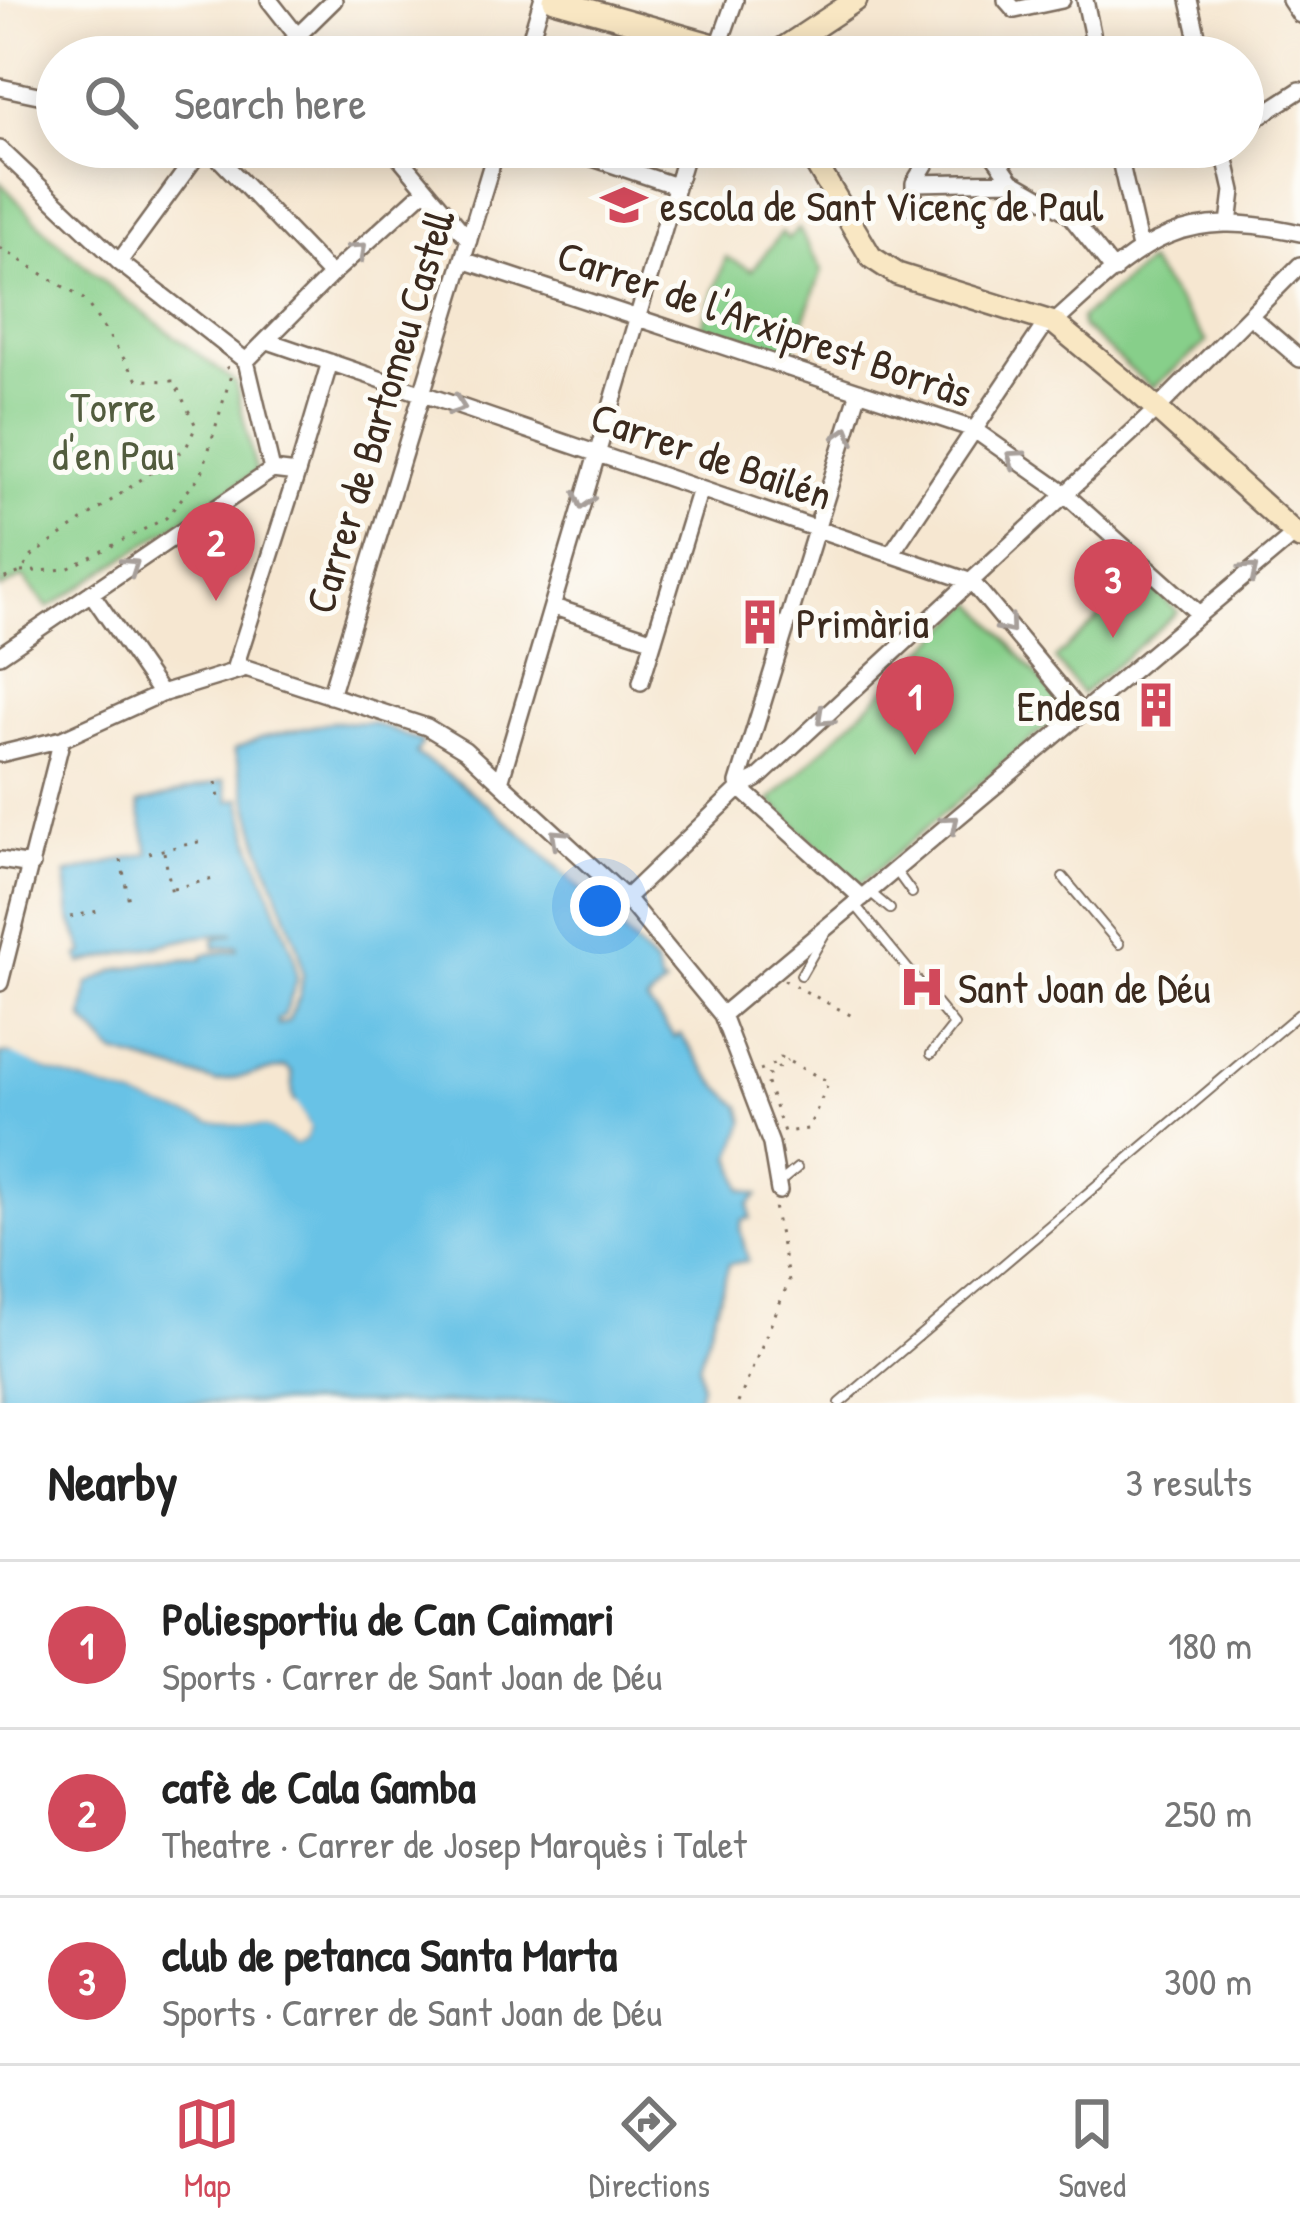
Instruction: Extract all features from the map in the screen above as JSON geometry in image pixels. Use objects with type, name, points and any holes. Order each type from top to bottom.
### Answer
[{"type":"street","points":[[268,0],[295,36]]},
{"type":"street","points":[[297,36],[334,0]]},
{"type":"street","points":[[531,36],[542,0]]},
{"type":"street","points":[[554,0],[665,36]]},
{"type":"street","points":[[723,36],[735,0]]},
{"type":"street","points":[[802,36],[856,0]]},
{"type":"street","points":[[1006,0],[1015,10],[1062,0]]},
{"type":"street","points":[[1084,0],[1092,36]]},
{"type":"street","points":[[1189,0],[1197,36]]},
{"type":"street","points":[[1290,0],[1300,14]]},
{"type":"street","points":[[0,87],[36,95]]},
{"type":"street","points":[[1264,114],[1300,90]]},
{"type":"street","points":[[0,149],[119,262],[240,356],[272,470]]},
{"type":"street","points":[[119,262],[189,168]]},
{"type":"street","points":[[226,168],[332,275]]},
{"type":"street","points":[[408,168],[469,240]]},
{"type":"street","name":"Carrer de Bartomeu Castell","points":[[330,696],[491,168]]},
{"type":"street","points":[[622,168],[676,186]]},
{"type":"street","points":[[500,782],[682,168]]},
{"type":"street","points":[[722,1015],[1297,536],[1051,322],[897,274],[871,257],[818,168]]},
{"type":"street","points":[[914,208],[914,183],[924,168]]},
{"type":"street","points":[[1003,168],[1012,181],[1068,213],[1114,271]]},
{"type":"street","points":[[1122,168],[1140,248]]},
{"type":"street","points":[[1228,168],[1233,191],[1229,224]]},
{"type":"street","points":[[914,183],[1012,181]]},
{"type":"street","points":[[240,356],[268,341],[426,189]]},
{"type":"street","points":[[891,554],[1051,322],[1140,248],[1177,230],[1229,224],[1300,232]]},
{"type":"street","name":"Carrer de l'Arxiprest Borràs","points":[[463,260],[973,429],[1064,494],[1199,614]]},
{"type":"street","points":[[626,898],[740,788],[758,779],[1156,410],[1300,266]]},
{"type":"street","points":[[1250,316],[1300,359]]},
{"type":"street","name":"Carrer de Bailén","points":[[268,341],[972,582]]},
{"type":"street","points":[[234,670],[330,362]]},
{"type":"street","points":[[740,788],[859,391]]},
{"type":"street","points":[[0,656],[272,470],[297,472]]},
{"type":"street","points":[[641,682],[700,489]]},
{"type":"street","points":[[972,582],[1081,713]]},
{"type":"street","points":[[91,593],[161,694]]},
{"type":"street","points":[[554,607],[654,640]]},
{"type":"street","points":[[0,754],[62,739],[161,694],[246,668],[427,727],[465,750],[626,898],[722,1015],[771,1144],[777,1192]]},
{"type":"street","points":[[0,983],[3,955],[32,865],[62,739]]},
{"type":"street","points":[[740,788],[862,898]]},
{"type":"street","points":[[0,860],[32,865]]},
{"type":"lane","points":[[895,870],[912,893]]},
{"type":"lane","points":[[1063,877],[1119,944]]},
{"type":"lane","points":[[862,898],[890,908]]},
{"type":"lane","points":[[862,898],[954,1024],[931,1054]]},
{"type":"lane","points":[[801,975],[829,926]]},
{"type":"lane","points":[[840,1403],[1300,1013]]},
{"type":"lane","points":[[777,1192],[797,1168]]},
{"type":"path","points":[[0,248],[85,300],[138,380],[175,381],[196,426],[186,448],[32,556],[21,572]]},
{"type":"path","points":[[0,580],[21,572],[67,569],[166,518],[202,473],[231,375],[224,361],[240,356]]},
{"type":"path","points":[[215,782],[220,803]]},
{"type":"path","points":[[149,853],[207,840]]},
{"type":"path","points":[[164,850],[173,899]]},
{"type":"path","points":[[121,860],[130,907]]},
{"type":"path","points":[[171,889],[218,878]]},
{"type":"path","points":[[70,917],[102,910]]},
{"type":"path","points":[[772,974],[856,1018]]},
{"type":"path","points":[[747,1076],[780,1057],[787,1060],[830,1084],[808,1129],[784,1132],[765,1078],[787,1060]]},
{"type":"path","points":[[738,1403],[789,1282],[777,1192]]},
{"type":"green space","name":"Torre d'en Pau","points":[[0,182],[107,285],[235,382],[256,472],[48,608],[23,577],[0,589]]},
{"type":"green space","points":[[799,229],[822,270],[790,360],[701,330],[726,257],[752,270],[782,232],[788,239]]},
{"type":"green space","points":[[1148,262],[1207,342],[1152,388],[1082,327],[1081,318]]},
{"type":"green space","points":[[1141,579],[1178,612],[1082,694],[1055,659]]},
{"type":"green space","points":[[975,602],[1066,710],[859,885],[770,801]]},
{"type":"water","points":[[332,722],[372,723],[423,742],[416,754],[542,852],[655,965],[665,985],[647,1002],[741,1107],[745,1122],[732,1156],[742,1189],[758,1195],[749,1204],[751,1218],[742,1220],[740,1229],[748,1261],[729,1264],[699,1365],[698,1398],[685,1403],[0,1403],[0,1054],[17,1054],[45,1069],[211,1122],[267,1127],[295,1144],[305,1139],[310,1128],[293,1097],[292,1072],[285,1067],[217,1082],[114,1053],[83,1019],[88,984],[116,970],[237,950],[237,946],[215,948],[214,939],[234,933],[81,963],[78,956],[84,953],[70,917],[66,874],[149,853],[138,804],[224,780],[229,801],[240,798],[252,846],[294,955],[297,980],[284,1016],[277,1020],[278,1025],[288,1021],[300,995],[299,949],[260,846],[234,750],[261,738]]},
{"type":"pier","points":[[11,1047],[47,1064],[212,1116],[269,1121],[296,1138],[303,1129],[291,1104],[297,1102],[310,1128],[305,1139],[295,1144],[267,1127],[211,1122],[45,1069],[9,1053]]},
{"type":"place","name":"escola de Sant Vicenç de Paul","points":[[624,205]]},
{"type":"place","name":"cafè de Cala Gamba","points":[[216,601]]},
{"type":"place","name":"Primària","points":[[760,622]]},
{"type":"place","name":"club de petanca Santa Marta","points":[[1113,638]]},
{"type":"place","name":"Endesa","points":[[1156,705]]},
{"type":"place","name":"Poliesportiu de Can Caimari","points":[[915,755]]},
{"type":"place","name":"Sant Joan de Déu","points":[[922,987]]}]
